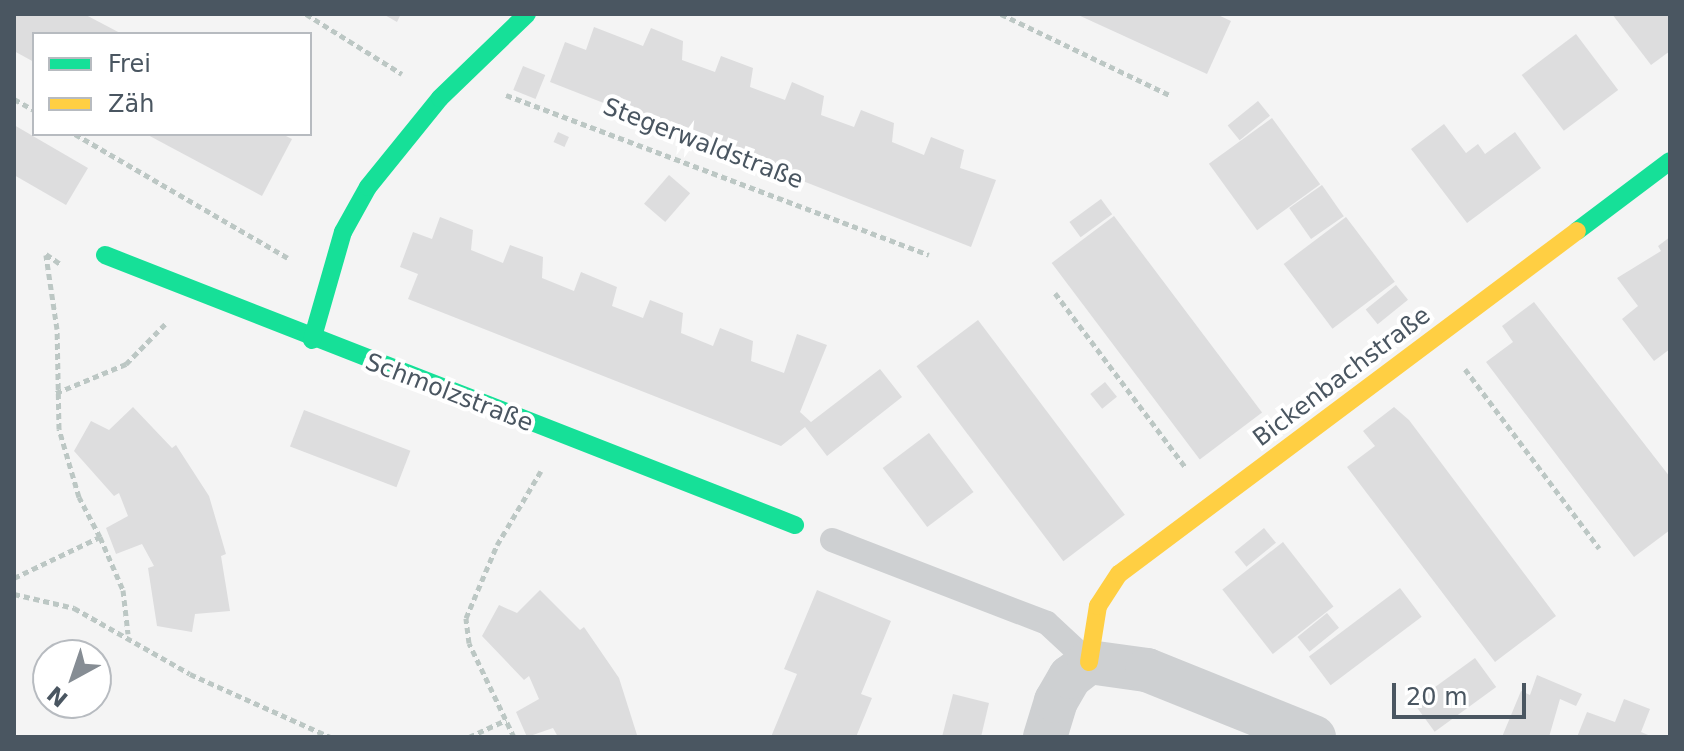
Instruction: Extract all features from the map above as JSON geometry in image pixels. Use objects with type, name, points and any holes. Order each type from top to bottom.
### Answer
[{"type":"street","points":[[312,340],[326,284],[353,211],[440,98],[527,14]]},
{"type":"street","name":"Bickenbachstraße","points":[[1089,662],[1098,606],[1119,574],[1670,161]]},
{"type":"street","name":"Schmolzstraße","points":[[105,255],[312,340],[795,525]]},
{"type":"street","points":[[1045,737],[1056,701],[1070,677],[1089,662],[1147,670],[1314,737]]},
{"type":"lane","points":[[832,540],[1047,623],[1089,662]]},
{"type":"path","points":[[306,14],[440,98]]},
{"type":"path","points":[[1001,14],[1169,95]]},
{"type":"path","name":"Stegerwaldstraße","points":[[460,77],[929,255]]},
{"type":"path","points":[[14,99],[32,109]]},
{"type":"path","points":[[78,136],[326,284]]},
{"type":"path","points":[[46,254],[57,329],[56,393],[67,462],[123,590],[128,635]]},
{"type":"path","points":[[56,393],[126,364],[148,345],[190,291]]},
{"type":"path","points":[[1055,293],[1213,504]]},
{"type":"path","points":[[1438,333],[1599,548]]},
{"type":"path","points":[[514,737],[469,643],[466,618],[497,545],[548,461]]},
{"type":"path","points":[[14,578],[100,537]]},
{"type":"path","points":[[14,594],[74,608],[128,635],[190,674],[330,737]]},
{"type":"path","points":[[469,737],[506,720]]},
{"type":"building","points":[[14,14],[84,14],[118,32],[32,32],[32,61],[14,51]]},
{"type":"building","points":[[383,14],[401,14],[397,22]]},
{"type":"building","points":[[1076,14],[1216,14],[1231,21],[1207,74]]},
{"type":"building","points":[[1612,14],[1670,14],[1670,51],[1651,65]]},
{"type":"building","points":[[594,27],[643,46],[651,28],[683,41],[682,60],[715,72],[721,56],[753,68],[750,87],[785,100],[792,82],[824,96],[821,115],[854,127],[861,110],[894,123],[892,142],[924,155],[931,137],[964,150],[960,168],[996,180],[971,247],[550,82],[565,42],[586,50]]},
{"type":"building","points":[[1576,34],[1618,90],[1564,131],[1522,75]]},
{"type":"building","points":[[523,66],[545,75],[536,99],[513,90]]},
{"type":"building","points":[[1258,101],[1270,116],[1240,140],[1228,126]]},
{"type":"building","points":[[1272,118],[1320,184],[1257,230],[1209,164]]},
{"type":"building","points":[[1444,124],[1466,153],[1478,144],[1485,154],[1515,132],[1541,168],[1467,223],[1411,149]]},
{"type":"building","points":[[14,125],[88,168],[66,205],[14,175]]},
{"type":"building","points":[[558,132],[569,137],[564,147],[554,142]]},
{"type":"building","points":[[150,136],[286,136],[292,139],[262,196]]},
{"type":"building","points":[[669,175],[690,193],[665,222],[644,204]]},
{"type":"building","points":[[1322,185],[1344,216],[1311,239],[1289,208]]},
{"type":"building","points":[[1101,199],[1112,214],[1081,237],[1069,222]]},
{"type":"building","points":[[1114,216],[1262,412],[1200,459],[1052,263]]},
{"type":"building","points":[[440,217],[473,230],[471,250],[503,263],[510,245],[543,257],[542,278],[574,291],[581,272],[617,287],[612,306],[643,318],[650,300],[683,313],[681,333],[713,346],[720,328],[753,341],[751,361],[784,373],[797,334],[827,345],[800,412],[811,422],[880,369],[902,397],[827,456],[805,427],[781,446],[408,299],[418,274],[400,267],[413,232],[432,239]]},
{"type":"building","points":[[1346,217],[1395,282],[1332,329],[1284,264]]},
{"type":"building","points":[[1670,237],[1670,349],[1654,361],[1622,319],[1638,306],[1617,278],[1661,251],[1658,246]]},
{"type":"building","points":[[1396,285],[1408,300],[1378,324],[1366,310]]},
{"type":"building","points":[[1534,302],[1670,477],[1670,530],[1634,557],[1486,362],[1513,342],[1502,326]]},
{"type":"building","points":[[978,320],[1125,515],[1063,561],[917,366]]},
{"type":"building","points":[[1105,382],[1117,397],[1102,409],[1090,394]]},
{"type":"building","points":[[133,407],[172,448],[176,445],[209,496],[226,554],[221,556],[230,611],[195,614],[192,632],[157,626],[148,568],[154,566],[142,544],[116,554],[106,528],[128,516],[119,493],[114,496],[74,451],[91,421],[109,430]]},
{"type":"building","points":[[1394,407],[1409,420],[1556,616],[1495,662],[1347,467],[1375,446],[1363,431]]},
{"type":"building","points":[[304,410],[410,451],[396,487],[290,446]]},
{"type":"building","points":[[929,433],[974,492],[927,527],[883,468]]},
{"type":"building","points":[[1264,528],[1276,543],[1246,567],[1234,552]]},
{"type":"building","points":[[1283,542],[1333,607],[1273,654],[1222,589]]},
{"type":"building","points":[[1400,588],[1422,617],[1331,685],[1309,657]]},
{"type":"building","points":[[540,590],[580,630],[584,627],[619,678],[637,735],[558,737],[553,728],[527,737],[516,712],[539,699],[529,676],[524,680],[482,636],[499,605],[517,613]]},
{"type":"building","points":[[817,590],[891,621],[861,694],[872,698],[856,737],[771,737],[797,674],[784,669]]},
{"type":"building","points":[[1327,613],[1339,628],[1309,652],[1297,637]]},
{"type":"building","points":[[1475,658],[1496,687],[1435,732],[1414,703]]},
{"type":"building","points":[[1537,675],[1582,694],[1576,706],[1560,699],[1549,737],[1502,737],[1521,691],[1530,695]]},
{"type":"building","points":[[953,694],[989,703],[981,737],[942,737]]},
{"type":"building","points":[[1624,699],[1650,709],[1641,732],[1653,737],[1577,737],[1587,712],[1615,722]]},
{"type":"traffic: fast","points":[[312,340],[343,232],[368,187],[440,98],[527,14]]},
{"type":"traffic: fast","points":[[1577,231],[1670,161]]},
{"type":"traffic: fast","points":[[105,255],[795,525]]},
{"type":"traffic: slow","points":[[1089,662],[1098,606],[1119,574],[1577,231]]}]
